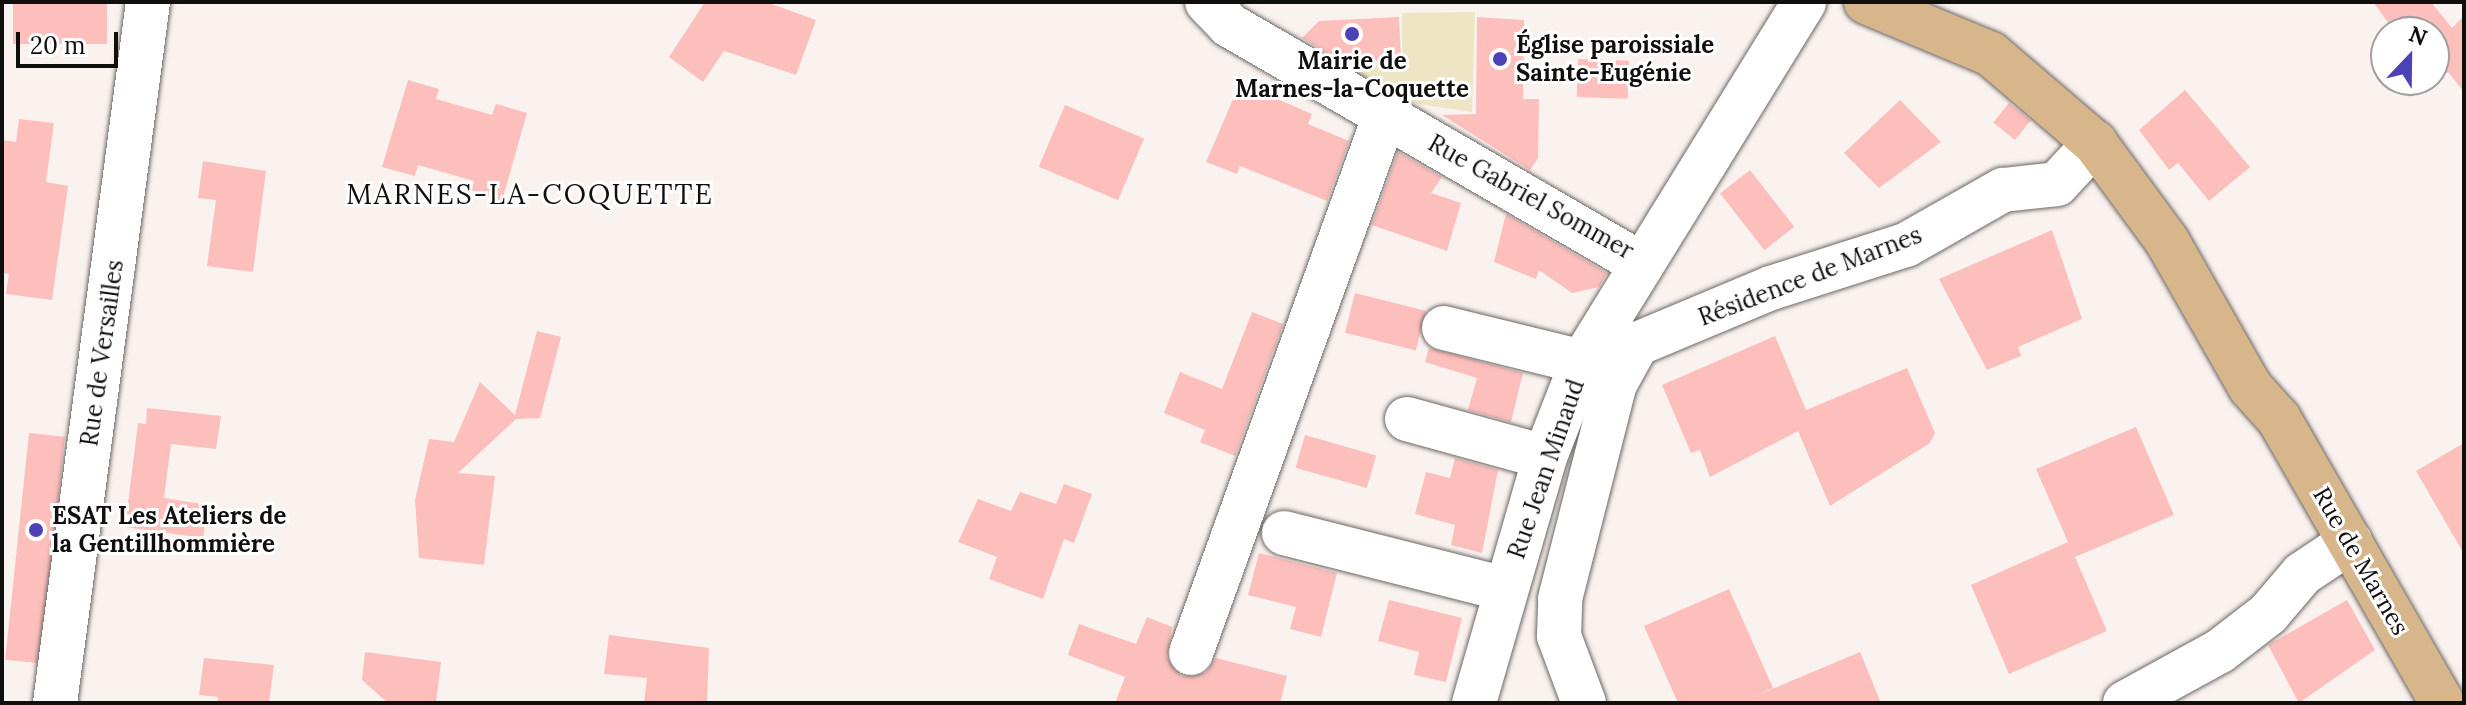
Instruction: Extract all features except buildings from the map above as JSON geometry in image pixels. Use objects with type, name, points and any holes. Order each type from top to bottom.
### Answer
[{"type":"main road","points":[[1866,2],[1991,54],[2095,143],[2176,236]]},
{"type":"main road","points":[[1931,2],[2001,34],[2090,106],[2149,172],[2176,236]]},
{"type":"main road","name":"Rue de Marnes","points":[[2176,236],[2266,376],[2279,419],[2442,703]]},
{"type":"street","name":"Rue de Versailles","points":[[55,703],[148,2]]},
{"type":"street","name":"Rue Gabriel Sommer","points":[[1207,2],[1229,25],[1638,262],[1804,2]]},
{"type":"street","points":[[1191,653],[1385,115]]},
{"type":"street","name":"Résidence de Marnes","points":[[1584,703],[1559,636],[1560,599],[1615,384],[1637,344],[1771,288],[1906,245],[2003,190],[2057,184],[2095,143]]},
{"type":"street","name":"Rue Jean Minaud","points":[[1476,694],[1545,457],[1582,362],[1638,262]]},
{"type":"street","points":[[1444,328],[1582,362]]},
{"type":"street","points":[[1407,419],[1545,457]]},
{"type":"street","points":[[1284,533],[1506,589]]},
{"type":"street","points":[[2125,703],[2220,651],[2268,614],[2302,574],[2350,542]]},
{"type":"shaded area","points":[[1475,12],[1472,112],[1399,101],[1349,75],[1349,65],[1402,62],[1402,13]]},
{"type":"place","name":"Mairie de Marnes-la-Coquette","points":[[1352,34]]},
{"type":"place","name":"Église paroissiale Sainte-Eugénie","points":[[1500,59]]},
{"type":"place","name":"ESAT Les Ateliers de la Gentillhommière","points":[[36,530]]},
{"type":"district","name":"MARNES-LA-COQUETTE","points":[[530,194]]}]
